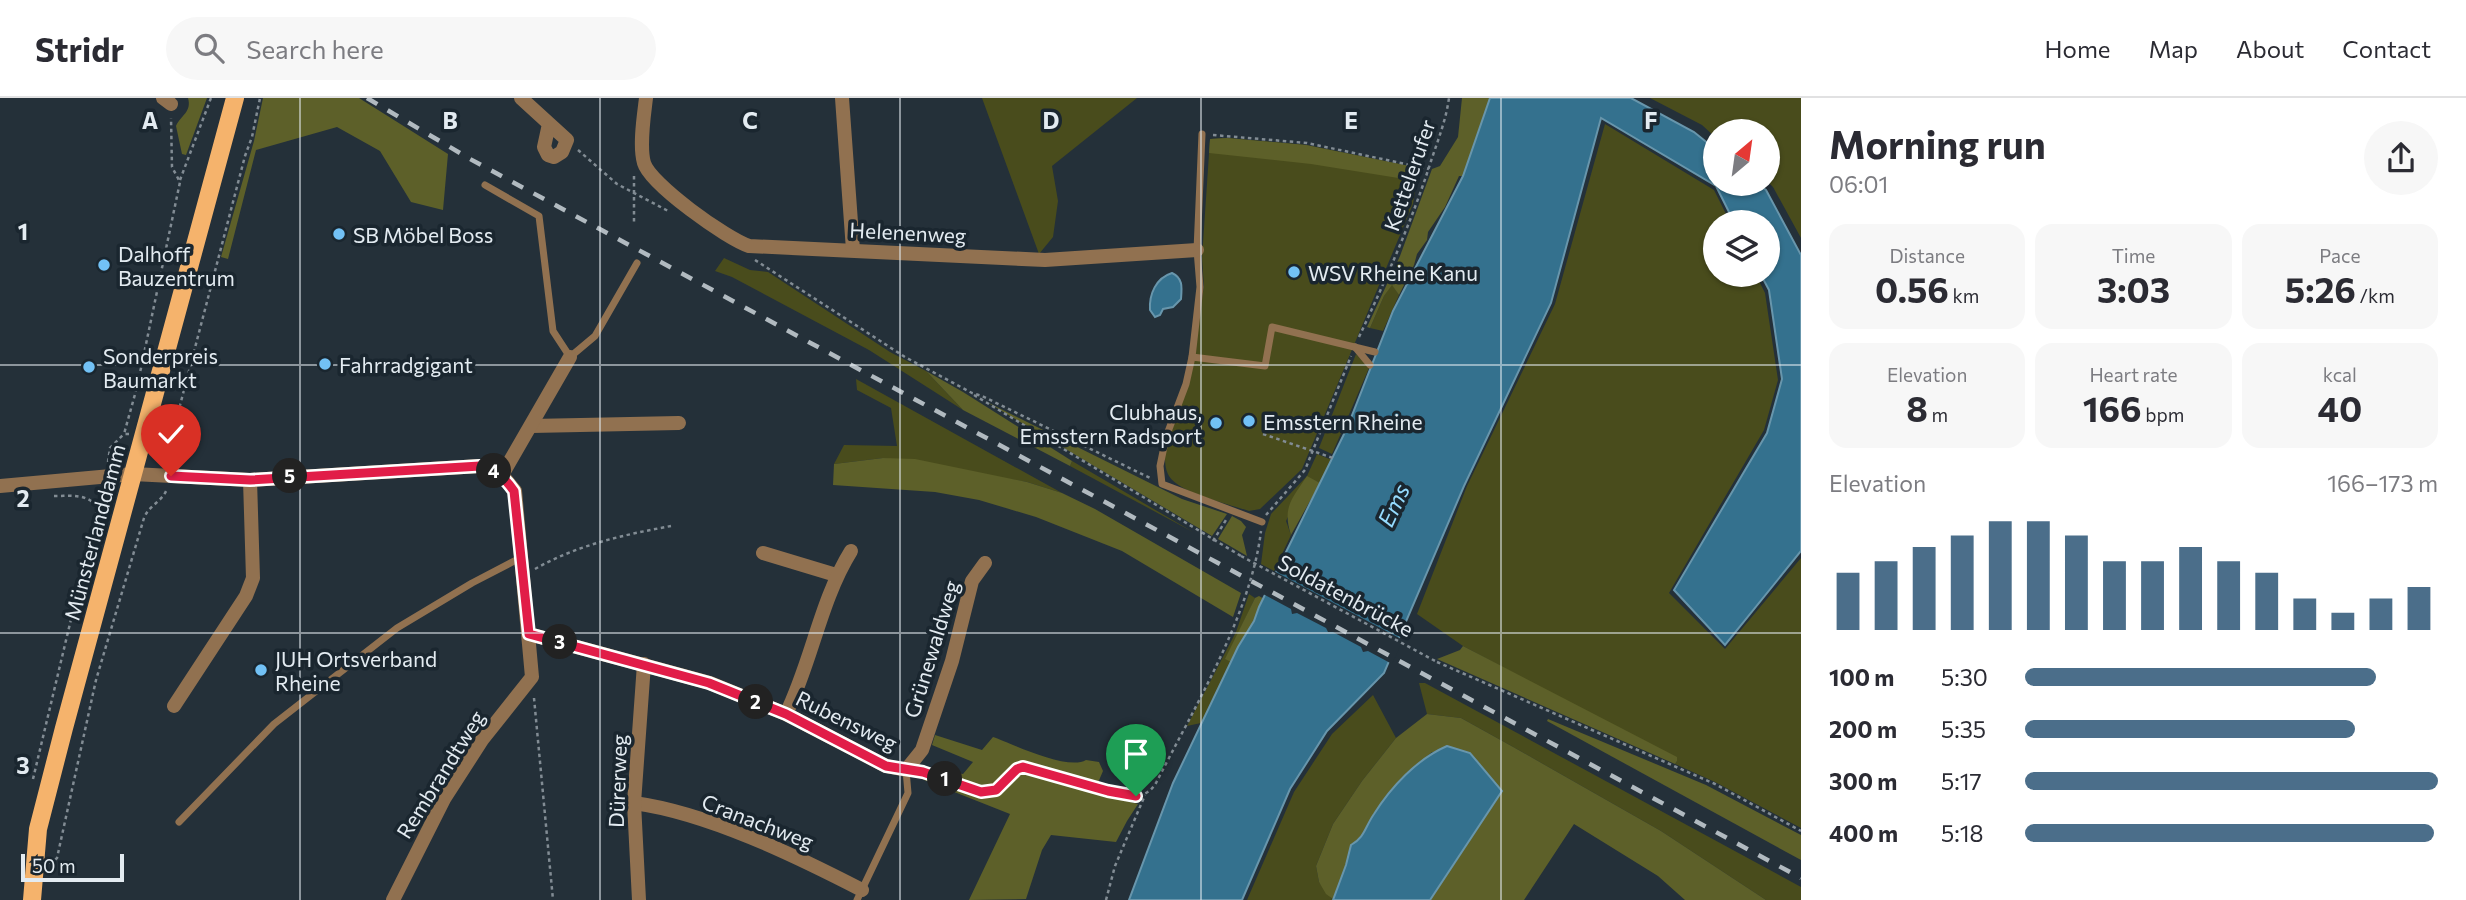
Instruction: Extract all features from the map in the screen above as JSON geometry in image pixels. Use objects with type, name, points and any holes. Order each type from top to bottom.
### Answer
[{"type":"main road","name":"Münsterlanddamm","points":[[32,900],[41,817],[235,98]]},
{"type":"street","points":[[521,98],[567,140],[562,152],[557,156],[546,153],[544,144],[549,124]]},
{"type":"street","name":"Helenenweg","points":[[646,98],[644,165],[657,181],[736,241],[749,246],[1045,260],[1198,250]]},
{"type":"street","points":[[842,98],[853,250]]},
{"type":"street","points":[[502,475],[570,357]]},
{"type":"street","points":[[531,426],[679,423]]},
{"type":"street","points":[[0,486],[105,475],[250,480],[480,466],[502,475],[514,491],[532,677]]},
{"type":"street","points":[[174,706],[246,596],[253,578],[250,480]]},
{"type":"street","points":[[786,714],[796,694],[836,575],[851,551]]},
{"type":"street","points":[[763,553],[836,575]]},
{"type":"street","name":"Grünewaldweg","points":[[906,770],[922,750],[952,661],[972,581],[985,562]]},
{"type":"street","name":"Rubensweg","points":[[529,634],[709,683],[786,714],[886,766],[906,770]]},
{"type":"street","name":"Dürerweg","points":[[639,900],[634,803],[644,664]]},
{"type":"street","name":"Rembrandtweg","points":[[393,900],[444,799],[482,740],[532,677]]},
{"type":"street","name":"Cranachweg","points":[[634,803],[661,807],[743,835],[817,867],[859,895]]},
{"type":"lane","points":[[1202,134],[1198,250],[1200,287],[1192,357],[1160,466],[1163,484],[1262,522]]},
{"type":"lane","points":[[485,185],[538,216],[553,331],[570,357],[595,336],[637,263]]},
{"type":"lane","points":[[1192,357],[1265,366],[1272,327],[1375,352]]},
{"type":"lane","points":[[1355,346],[1370,365]]},
{"type":"lane","points":[[178,822],[274,724],[397,628],[472,583],[521,558]]},
{"type":"lane","name":"Grünewaldweg","points":[[859,895],[908,793],[906,770]]},
{"type":"path","points":[[32,785],[110,448],[124,434],[137,387],[180,181],[211,98]]},
{"type":"path","points":[[35,863],[52,864],[57,858],[77,758],[103,656],[147,511],[166,493],[171,476],[177,452],[172,436],[260,98]]},
{"type":"path","name":"Kettelerufer","points":[[1262,522],[1268,511],[1305,470],[1355,346],[1402,244],[1447,114],[1449,98]]},
{"type":"path","points":[[167,101],[172,167],[180,181]]},
{"type":"path","points":[[1202,134],[1307,142],[1429,169]]},
{"type":"path","points":[[567,140],[617,184],[634,192],[634,225]]},
{"type":"path","points":[[752,259],[905,357],[972,393],[1163,484]]},
{"type":"path","name":"Soldatenbrücke","points":[[972,393],[980,401],[1213,541],[1437,662],[1715,784],[1801,831]]},
{"type":"path","points":[[124,434],[172,436]]},
{"type":"path","points":[[1264,434],[1333,458]]},
{"type":"path","points":[[44,497],[83,497],[92,500],[98,508]]},
{"type":"path","points":[[1213,541],[1232,510]]},
{"type":"path","points":[[1106,900],[1115,866],[1145,794],[1156,783],[1231,633],[1258,559],[1262,522]]},
{"type":"path","points":[[523,576],[552,560],[593,543],[624,534],[671,526]]},
{"type":"path","points":[[532,677],[552,900]]},
{"type":"path","points":[[906,770],[923,772],[981,792],[996,790],[1017,769],[1023,767],[1127,796],[1145,794]]},
{"type":"green space","points":[[188,98],[207,98],[186,155],[182,154],[176,126],[187,110]]},
{"type":"green space","points":[[263,98],[359,98],[448,154],[443,210],[411,202],[380,151],[337,127],[256,150],[228,259],[221,257],[254,141]]},
{"type":"green space","points":[[982,98],[1137,98],[1052,166],[1058,201],[1053,237],[1039,254]]},
{"type":"green space","points":[[1462,98],[1490,98],[1463,176],[1459,176],[1445,207],[1428,232],[1427,240],[1417,254],[1399,295],[1392,285],[1384,296],[1370,328],[1367,327],[1400,256],[1432,169],[1440,166],[1458,137]]},
{"type":"green space","points":[[1650,98],[1801,98],[1801,238],[1778,196],[1780,119],[1703,119],[1702,125]]},
{"type":"green space","points":[[1605,124],[1703,183],[1703,196],[1717,196],[1724,210],[1703,210],[1703,287],[1762,287],[1765,293],[1778,380],[1764,430],[1669,593],[1725,649],[1801,558],[1801,828],[1675,764],[1677,761],[1463,646],[1417,614],[1467,486],[1555,304]]},
{"type":"green space","name":"WSV Rheine Kanu","points":[[1210,139],[1306,145],[1419,168],[1413,204],[1302,469],[1260,509],[1249,511],[1183,488],[1169,476],[1165,463],[1165,454],[1192,363],[1204,286],[1202,258]]},
{"type":"green space","points":[[1210,139],[1306,145],[1419,168],[1417,181],[1311,164],[1209,153]]},
{"type":"green space","points":[[724,258],[750,270],[768,272],[890,352],[926,371],[963,410],[869,350],[732,277],[715,271]]},
{"type":"green space","points":[[1392,284],[1399,295],[1383,331],[1370,328],[1384,296]]},
{"type":"green space","points":[[1356,354],[1369,368],[1332,454],[1319,448]]},
{"type":"green space","points":[[926,371],[1072,461],[1070,466],[963,410]]},
{"type":"green space","points":[[856,379],[1062,493],[1027,482],[883,458],[834,464],[844,445],[897,446],[891,408],[857,390]]},
{"type":"green space","points":[[985,401],[1182,499],[1227,514],[1212,536]]},
{"type":"green space","points":[[1317,454],[1332,460],[1320,483],[1307,477],[1286,521],[1291,535],[1274,571],[1261,564],[1265,533],[1271,514],[1307,476]]},
{"type":"green space","points":[[883,458],[915,459],[1027,482],[1062,493],[1095,509],[1241,593],[1233,617],[1122,551],[1036,517],[979,500],[935,492],[833,485],[834,464]]},
{"type":"green space","points":[[1072,461],[1193,532],[1070,466]]},
{"type":"green space","points":[[1307,476],[1320,483],[1291,535],[1288,510]]},
{"type":"green space","points":[[1232,516],[1246,527],[1242,535],[1247,556],[1218,539]]},
{"type":"green space","points":[[1249,594],[1255,598],[1226,659],[1231,662],[1201,723],[1187,726],[1236,632]]},
{"type":"green space","points":[[1259,596],[1264,599],[1231,662],[1225,659],[1255,598]]},
{"type":"green space","points":[[1463,646],[1677,757],[1677,761],[1675,764],[1437,659],[1460,650]]},
{"type":"green space","points":[[1419,683],[1425,683],[1801,887],[1801,900],[1766,900],[1661,831],[1461,718],[1427,714]]},
{"type":"green space","points":[[1373,695],[1396,738],[1333,824],[1316,866],[1319,882],[1333,900],[1247,900],[1294,792],[1332,734]]},
{"type":"green space","points":[[1427,714],[1461,718],[1661,831],[1766,900],[1685,900],[1658,876],[1574,824],[1524,900],[1430,900],[1502,791],[1432,752],[1390,791],[1363,834],[1351,845],[1333,899],[1326,894],[1319,882],[1316,866],[1333,824],[1396,738]]},
{"type":"green space","points":[[1548,719],[1706,785],[1801,835],[1801,860],[1547,721]]},
{"type":"green space","points":[[935,735],[982,750],[993,737],[1054,759],[1067,762],[1099,762],[1103,771],[1097,785],[1023,762],[997,783],[984,788],[977,787],[943,775],[945,771],[963,774],[973,762],[932,745]]},
{"type":"green space","points":[[1022,771],[1138,804],[1116,842],[1051,835],[1042,850],[1026,899],[969,900],[1010,814],[919,778],[920,775],[982,797],[1000,792]]},
{"type":"water","name":"Ems","points":[[1490,98],[1631,98],[1703,139],[1703,178],[1601,118],[1551,303],[1464,486],[1384,673],[1327,731],[1290,789],[1242,900],[1129,900],[1173,783],[1347,428],[1393,311],[1463,176]]},
{"type":"water","points":[[1721,196],[1769,196],[1777,210],[1728,210]]},
{"type":"water","points":[[1780,216],[1801,255],[1801,551],[1725,645],[1674,590],[1767,433],[1782,379],[1767,287],[1780,287]]},
{"type":"water","points":[[1172,273],[1180,280],[1181,299],[1155,317],[1150,310],[1152,293],[1166,275]]},
{"type":"water","points":[[1447,746],[1470,753],[1502,791],[1430,900],[1333,900],[1351,845],[1362,835],[1381,804],[1415,766]]},
{"type":"pier","points":[[1274,571],[1403,640],[1392,664],[1368,651],[1363,652],[1361,647],[1328,632],[1326,628],[1297,613],[1292,614],[1291,609],[1263,594]]},
{"type":"railway","points":[[367,98],[470,159],[1801,878]]},
{"type":"place","name":"SB Möbel Boss","points":[[339,234]]},
{"type":"place","name":"Dalhoff Bauzentrum","points":[[104,265]]},
{"type":"place","name":"WSV Rheine Kanu","points":[[1294,272]]},
{"type":"place","name":"Fahrradgigant","points":[[325,364]]},
{"type":"place","name":"Sonderpreis Baumarkt","points":[[89,367]]},
{"type":"place","name":"Emsstern Rheine","points":[[1249,421]]},
{"type":"place","name":"Clubhaus, Emsstern Radsport","points":[[1216,423]]},
{"type":"place","name":"JUH Ortsverband Rheine","points":[[261,670]]},
{"type":"route","points":[[171,476],[250,480],[480,466],[492,469],[502,475],[514,491],[529,634],[709,683],[786,714],[886,766],[923,772],[981,792],[996,790],[1017,769],[1023,767],[1127,796],[1136,796]]}]
